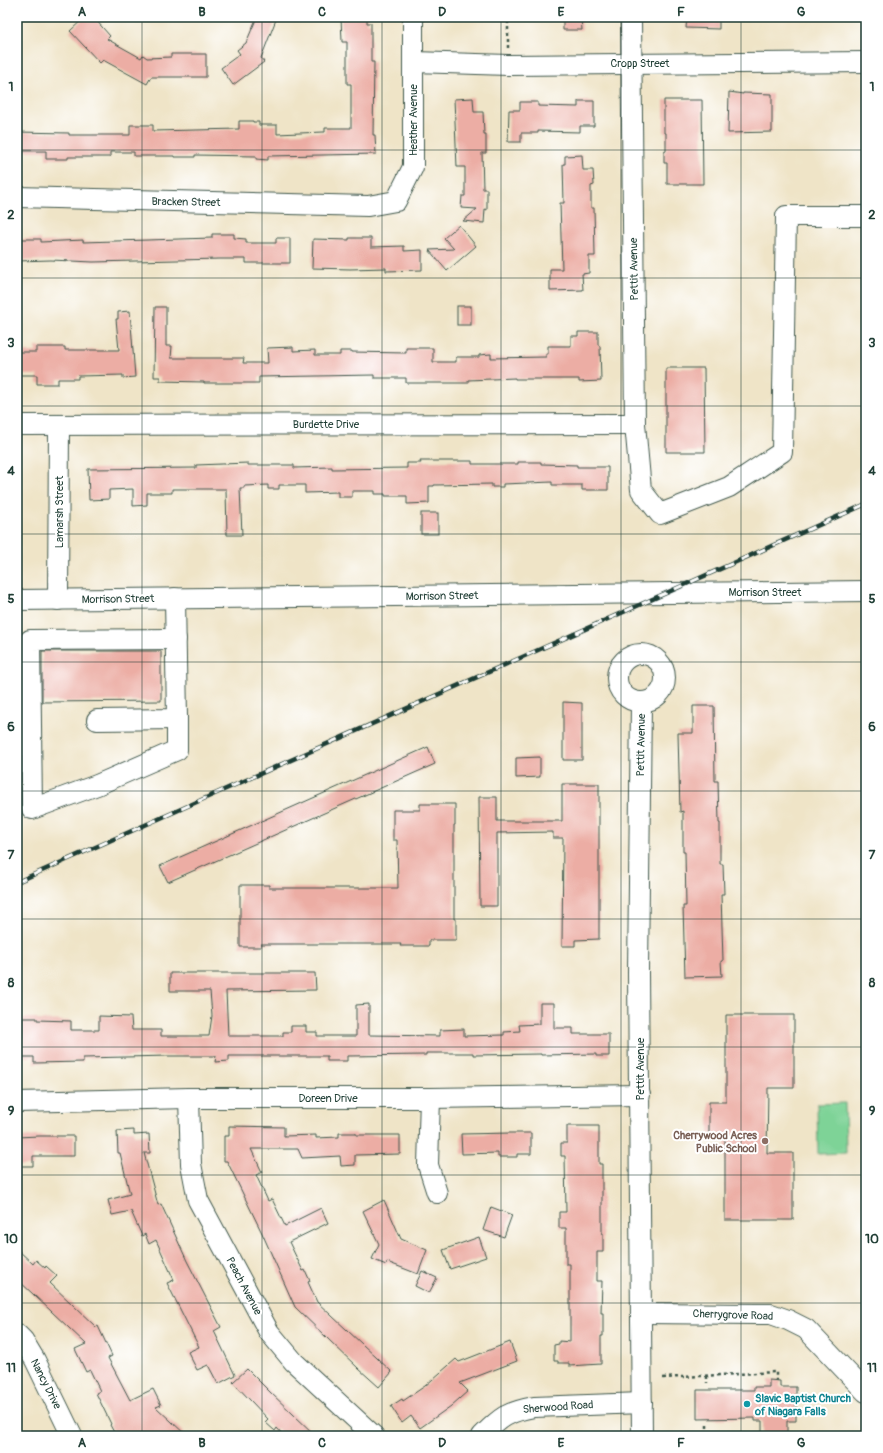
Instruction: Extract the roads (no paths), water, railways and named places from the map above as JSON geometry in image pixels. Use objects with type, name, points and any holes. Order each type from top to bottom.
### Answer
[{"type":"street","name":"Heather Avenue","points":[[354,206],[368,206],[396,201],[413,167],[414,17]]},
{"type":"street","name":"Pettit Avenue","points":[[631,17],[635,424],[641,490],[660,514],[730,487],[782,452],[786,216],[866,216]]},
{"type":"street","name":"Cropp Street","points":[[414,62],[508,64],[866,62]]},
{"type":"street","name":"Bracken Street","points":[[17,197],[354,206]]},
{"type":"street","name":"Burdette Drive","points":[[17,425],[635,424]]},
{"type":"street","name":"Lamarsh Street","points":[[58,600],[59,425]]},
{"type":"street","name":"Morrison Street","points":[[17,600],[866,591]]},
{"type":"street","points":[[175,598],[176,639],[177,750],[97,785],[32,809],[30,640],[176,639]]},
{"type":"street","name":"Pettit Avenue","points":[[641,702],[638,973],[642,1436]]},
{"type":"street","points":[[97,720],[177,720]]},
{"type":"street","name":"Doreen Drive","points":[[17,1102],[189,1098],[430,1098],[640,1095]]},
{"type":"street","name":"Peach Avenue","points":[[189,1098],[191,1164],[198,1200],[255,1307],[269,1332],[294,1362],[374,1436]]},
{"type":"street","points":[[430,1098],[428,1166],[437,1194]]},
{"type":"street","name":"Cherrygrove Road","points":[[642,1313],[771,1314],[806,1329],[866,1392]]},
{"type":"street","name":"Nancy Drive","points":[[17,1334],[23,1340],[35,1360],[72,1436]]},
{"type":"street","name":"Sherwood Road","points":[[482,1436],[499,1420],[516,1410],[534,1407],[642,1402]]},
{"type":"railway","points":[[17,882],[866,504]]},
{"type":"place","name":"Cherrywood Acres Public School","points":[[765,1141]]},
{"type":"place","name":"Slavic Baptist Church of Niagara Falls","points":[[747,1404]]}]
